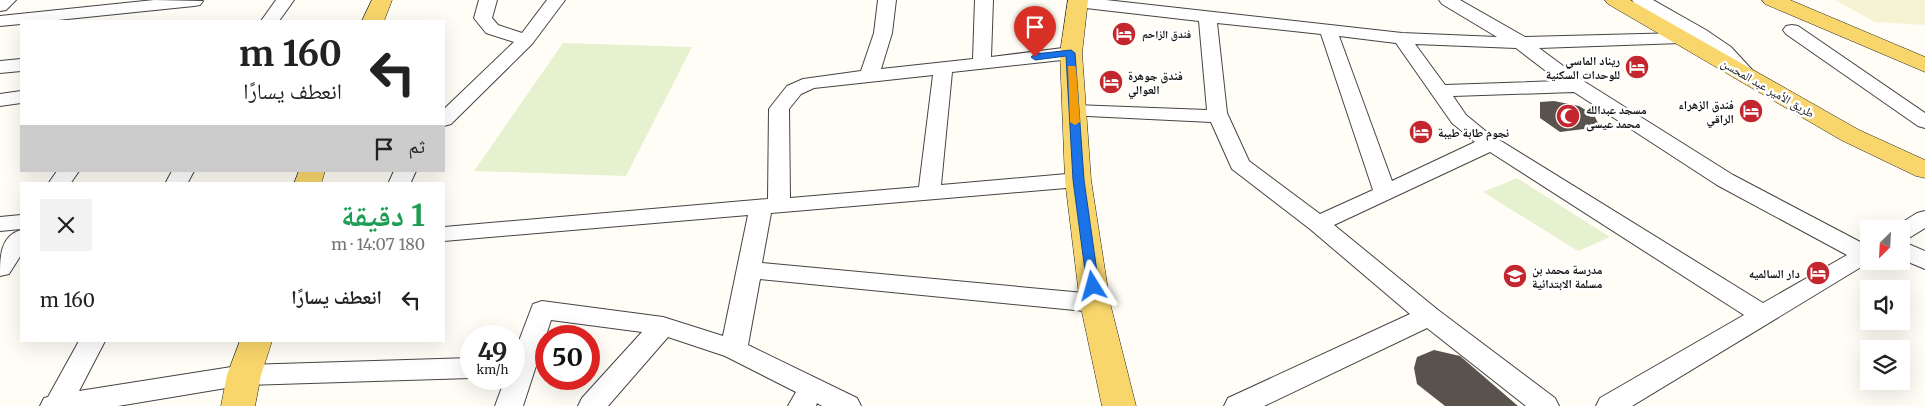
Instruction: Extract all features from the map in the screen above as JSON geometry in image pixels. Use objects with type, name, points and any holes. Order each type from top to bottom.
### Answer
[{"type":"main road","points":[[373,20],[382,0]]},
{"type":"main road","name":"طريق الأمير عبد المحسن","points":[[1615,0],[1850,135],[1925,170]]},
{"type":"main road","points":[[1772,0],[1925,65]]},
{"type":"main road","points":[[1078,1],[1071,53],[1078,180],[1095,303],[1119,406]]},
{"type":"main road","points":[[238,406],[244,375],[256,342]]},
{"type":"street","points":[[0,6],[7,0]]},
{"type":"street","points":[[0,21],[194,0]]},
{"type":"street","points":[[179,20],[194,0]]},
{"type":"street","points":[[271,20],[285,0]]},
{"type":"street","points":[[488,0],[484,18],[492,29],[526,40]]},
{"type":"street","points":[[445,119],[526,40],[556,0]]},
{"type":"street","points":[[869,76],[883,33],[887,0]]},
{"type":"street","points":[[982,63],[984,0]]},
{"type":"street","points":[[1448,0],[1521,44],[1578,86],[1725,180],[1860,250]]},
{"type":"street","points":[[1641,0],[1700,34],[1724,51],[1748,77]]},
{"type":"street","points":[[1078,1],[1402,38],[1521,44],[1681,38]]},
{"type":"street","points":[[1207,16],[1219,116],[1240,164],[1318,224],[1429,316],[1545,406]]},
{"type":"street","points":[[1328,30],[1384,193]]},
{"type":"street","points":[[1792,30],[1925,122]]},
{"type":"street","points":[[1402,38],[1459,119],[1491,143],[1762,315]]},
{"type":"street","points":[[734,349],[749,270],[770,206],[779,109],[794,90],[810,83],[1071,53]]},
{"type":"street","points":[[0,67],[20,65]]},
{"type":"street","points":[[929,193],[943,67]]},
{"type":"street","points":[[1439,91],[1578,86]]},
{"type":"street","points":[[0,100],[20,98]]},
{"type":"street","points":[[1074,111],[1219,116]]},
{"type":"street","points":[[1318,224],[1491,143]]},
{"type":"street","points":[[445,234],[1078,180]]},
{"type":"street","points":[[1910,227],[1925,218]]},
{"type":"street","points":[[0,224],[20,222]]},
{"type":"street","points":[[0,268],[20,239]]},
{"type":"street","points":[[1910,254],[1925,261]]},
{"type":"street","points":[[1610,406],[1860,257]]},
{"type":"street","points":[[749,270],[1095,303]]},
{"type":"street","points":[[525,350],[542,310],[663,326],[734,349],[807,397],[848,406]]},
{"type":"street","points":[[1238,406],[1429,316]]},
{"type":"street","points":[[592,406],[663,326]]},
{"type":"street","points":[[56,406],[91,342]]},
{"type":"street","points":[[56,406],[244,375],[460,368]]},
{"type":"street","points":[[509,406],[513,390]]},
{"type":"shaded area","points":[[1835,0],[1925,0],[1925,25],[1875,22]]},
{"type":"green space","points":[[563,43],[692,47],[626,176],[474,171]]},
{"type":"green space","points":[[1517,178],[1610,237],[1578,251],[1483,192]]},
{"type":"building","name":"مسجد عبدالله محمد عيسى","points":[[1554,101],[1579,106],[1594,115],[1600,127],[1560,132],[1540,118],[1540,102]]},
{"type":"building","points":[[1434,350],[1460,356],[1518,406],[1445,406],[1417,384],[1414,368],[1417,357]]},
{"type":"slow traffic","points":[[1072,68],[1075,122]]},
{"type":"place","name":"فندق الزاحم","points":[[1124,34]]},
{"type":"place","name":"ريناد الماسي للوحدات السكنية","points":[[1637,67]]},
{"type":"place","name":"فندق جوهرة العوالي","points":[[1111,82]]},
{"type":"place","name":"فندق الزهراء الراقي","points":[[1751,111]]},
{"type":"place","name":"مسجد عبدالله محمد عيسى","points":[[1568,116]]},
{"type":"place","name":"نجوم طابة طيبة","points":[[1421,132]]},
{"type":"place","name":"دار السالميه","points":[[1818,273]]},
{"type":"place","name":"مدرسة محمد بن مسلمة الابتدائية","points":[[1515,276]]},
{"type":"route","points":[[1035,57],[1071,53],[1078,180],[1093,286]]}]
